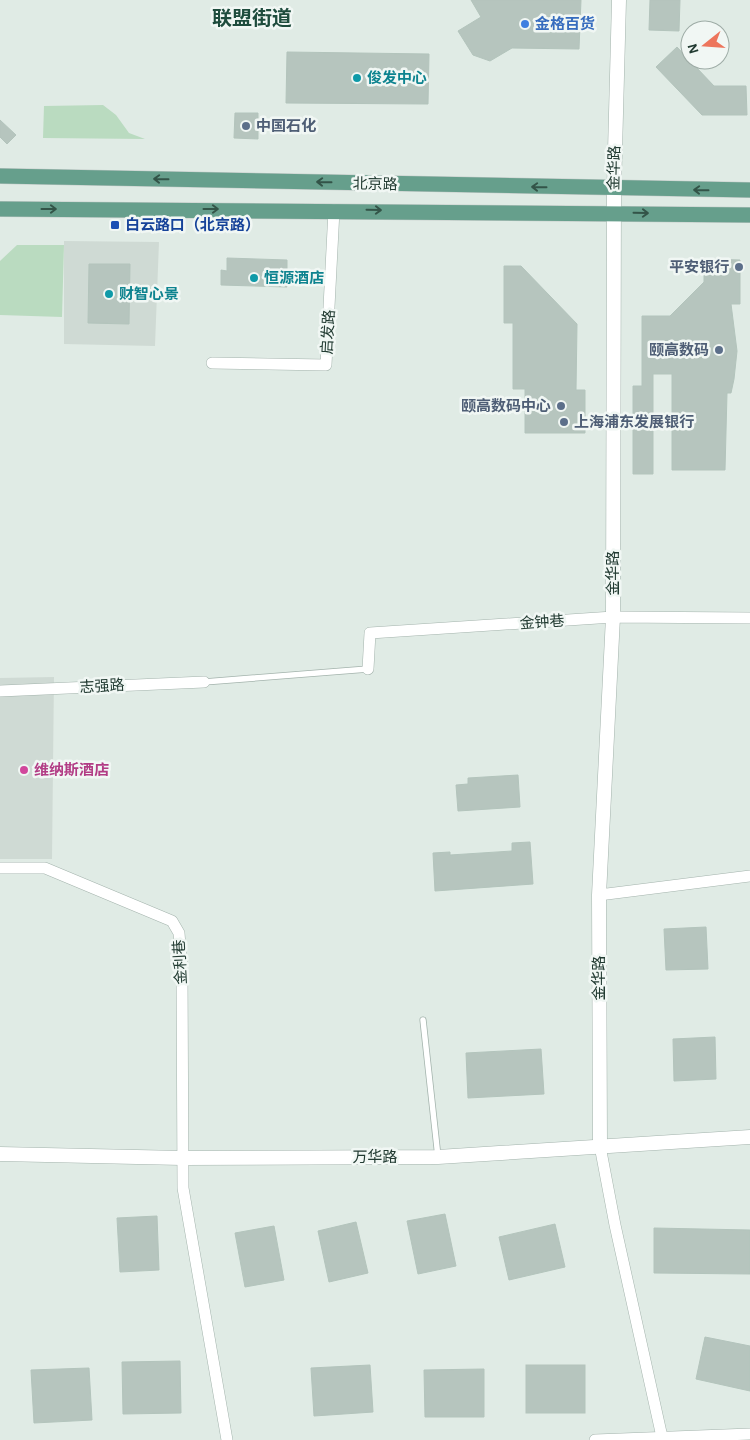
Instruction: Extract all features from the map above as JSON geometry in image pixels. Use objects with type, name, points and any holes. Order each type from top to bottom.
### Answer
[{"type":"main road","name":"北京路","points":[[0,176],[750,190]]},
{"type":"main road","name":"北京路","points":[[0,209],[614,212],[750,215]]},
{"type":"street","name":"金华路","points":[[600,1146],[599,895],[613,617],[614,188],[619,0]]},
{"type":"street","name":"启发路","points":[[212,363],[326,365],[334,210]]},
{"type":"street","name":"金钟巷","points":[[368,669],[370,633],[613,617],[750,618]]},
{"type":"street","name":"志强路","points":[[0,691],[204,682]]},
{"type":"street","name":"金利巷","points":[[0,868],[45,868],[172,921],[179,933],[182,970],[183,1188],[226,1440]]},
{"type":"street","points":[[599,895],[750,876]]},
{"type":"street","name":"万华路","points":[[0,1154],[182,1158],[438,1157],[750,1137]]},
{"type":"street","points":[[600,1146],[615,1225],[662,1437]]},
{"type":"street","points":[[596,1440],[750,1434]]},
{"type":"lane","points":[[204,682],[368,669]]},
{"type":"lane","points":[[423,1020],[438,1157]]},
{"type":"shaded area","points":[[64,241],[159,242],[155,346],[64,344]]},
{"type":"shaded area","points":[[54,677],[52,859],[0,859],[0,678]]},
{"type":"green space","points":[[103,105],[116,115],[129,133],[145,139],[43,138],[44,106]]},
{"type":"green space","points":[[17,245],[64,245],[62,317],[0,315],[0,261]]},
{"type":"building","name":"金格百货","points":[[471,0],[581,0],[579,49],[512,48],[490,61],[473,55],[458,31],[481,17]]},
{"type":"building","points":[[650,0],[680,0],[679,31],[649,30]]},
{"type":"building","points":[[677,47],[680,50],[680,70],[699,70],[714,86],[746,86],[747,115],[702,115],[656,67]]},
{"type":"building","name":"俊发中心","points":[[287,52],[429,54],[428,104],[286,103]]},
{"type":"building","name":"中国石化","points":[[235,113],[258,113],[258,139],[234,138]]},
{"type":"building","points":[[0,120],[16,135],[7,144],[0,137]]},
{"type":"building","name":"恒源酒店","points":[[227,258],[287,260],[287,287],[221,285],[221,270],[227,271]]},
{"type":"building","points":[[704,259],[740,260],[740,304],[731,304],[737,351],[731,393],[727,393],[725,470],[672,470],[672,374],[653,374],[653,474],[633,474],[633,386],[642,386],[642,316],[670,316],[704,282]]},
{"type":"building","name":"财智心景","points":[[89,264],[130,264],[129,324],[88,323]]},
{"type":"building","points":[[504,266],[521,266],[577,324],[576,390],[585,390],[585,433],[525,433],[525,389],[513,389],[513,323],[504,323]]},
{"type":"building","points":[[518,775],[520,807],[458,811],[456,785],[468,784],[468,778]]},
{"type":"building","points":[[530,842],[533,884],[435,891],[433,853],[450,852],[450,855],[512,851],[512,843]]},
{"type":"building","points":[[706,927],[708,969],[666,970],[664,929]]},
{"type":"building","points":[[715,1037],[716,1079],[674,1081],[673,1039]]},
{"type":"building","points":[[541,1049],[544,1094],[468,1098],[466,1053]]},
{"type":"building","points":[[445,1214],[456,1266],[418,1274],[407,1221]]},
{"type":"building","points":[[157,1216],[159,1270],[120,1272],[117,1218]]},
{"type":"building","points":[[356,1222],[368,1273],[329,1282],[318,1231]]},
{"type":"building","points":[[555,1224],[565,1267],[509,1280],[499,1237]]},
{"type":"building","points":[[274,1226],[284,1280],[245,1287],[235,1233]]},
{"type":"building","points":[[654,1228],[750,1230],[750,1274],[654,1273]]},
{"type":"building","points":[[705,1337],[750,1346],[750,1391],[696,1379]]},
{"type":"building","points":[[180,1361],[181,1413],[123,1414],[122,1362]]},
{"type":"building","points":[[370,1365],[373,1412],[314,1416],[311,1368]]},
{"type":"building","points":[[526,1365],[585,1365],[585,1413],[526,1413]]},
{"type":"building","points":[[89,1368],[92,1420],[34,1423],[31,1370]]},
{"type":"building","points":[[484,1369],[484,1417],[425,1417],[424,1370]]},
{"type":"place","name":"金格百货","points":[[525,24]]},
{"type":"place","name":"俊发中心","points":[[357,78]]},
{"type":"place","name":"中国石化","points":[[246,126]]},
{"type":"place","name":"白云路口（北京路）","points":[[115,225]]},
{"type":"place","name":"平安银行","points":[[739,267]]},
{"type":"place","name":"恒源酒店","points":[[254,278]]},
{"type":"place","name":"财智心景","points":[[109,294]]},
{"type":"place","name":"颐高数码","points":[[719,350]]},
{"type":"place","name":"颐高数码中心","points":[[561,406]]},
{"type":"place","name":"上海浦东发展银行","points":[[564,422]]},
{"type":"place","name":"维纳斯酒店","points":[[24,770]]},
{"type":"district","name":"联盟街道","points":[[252,18]]}]
